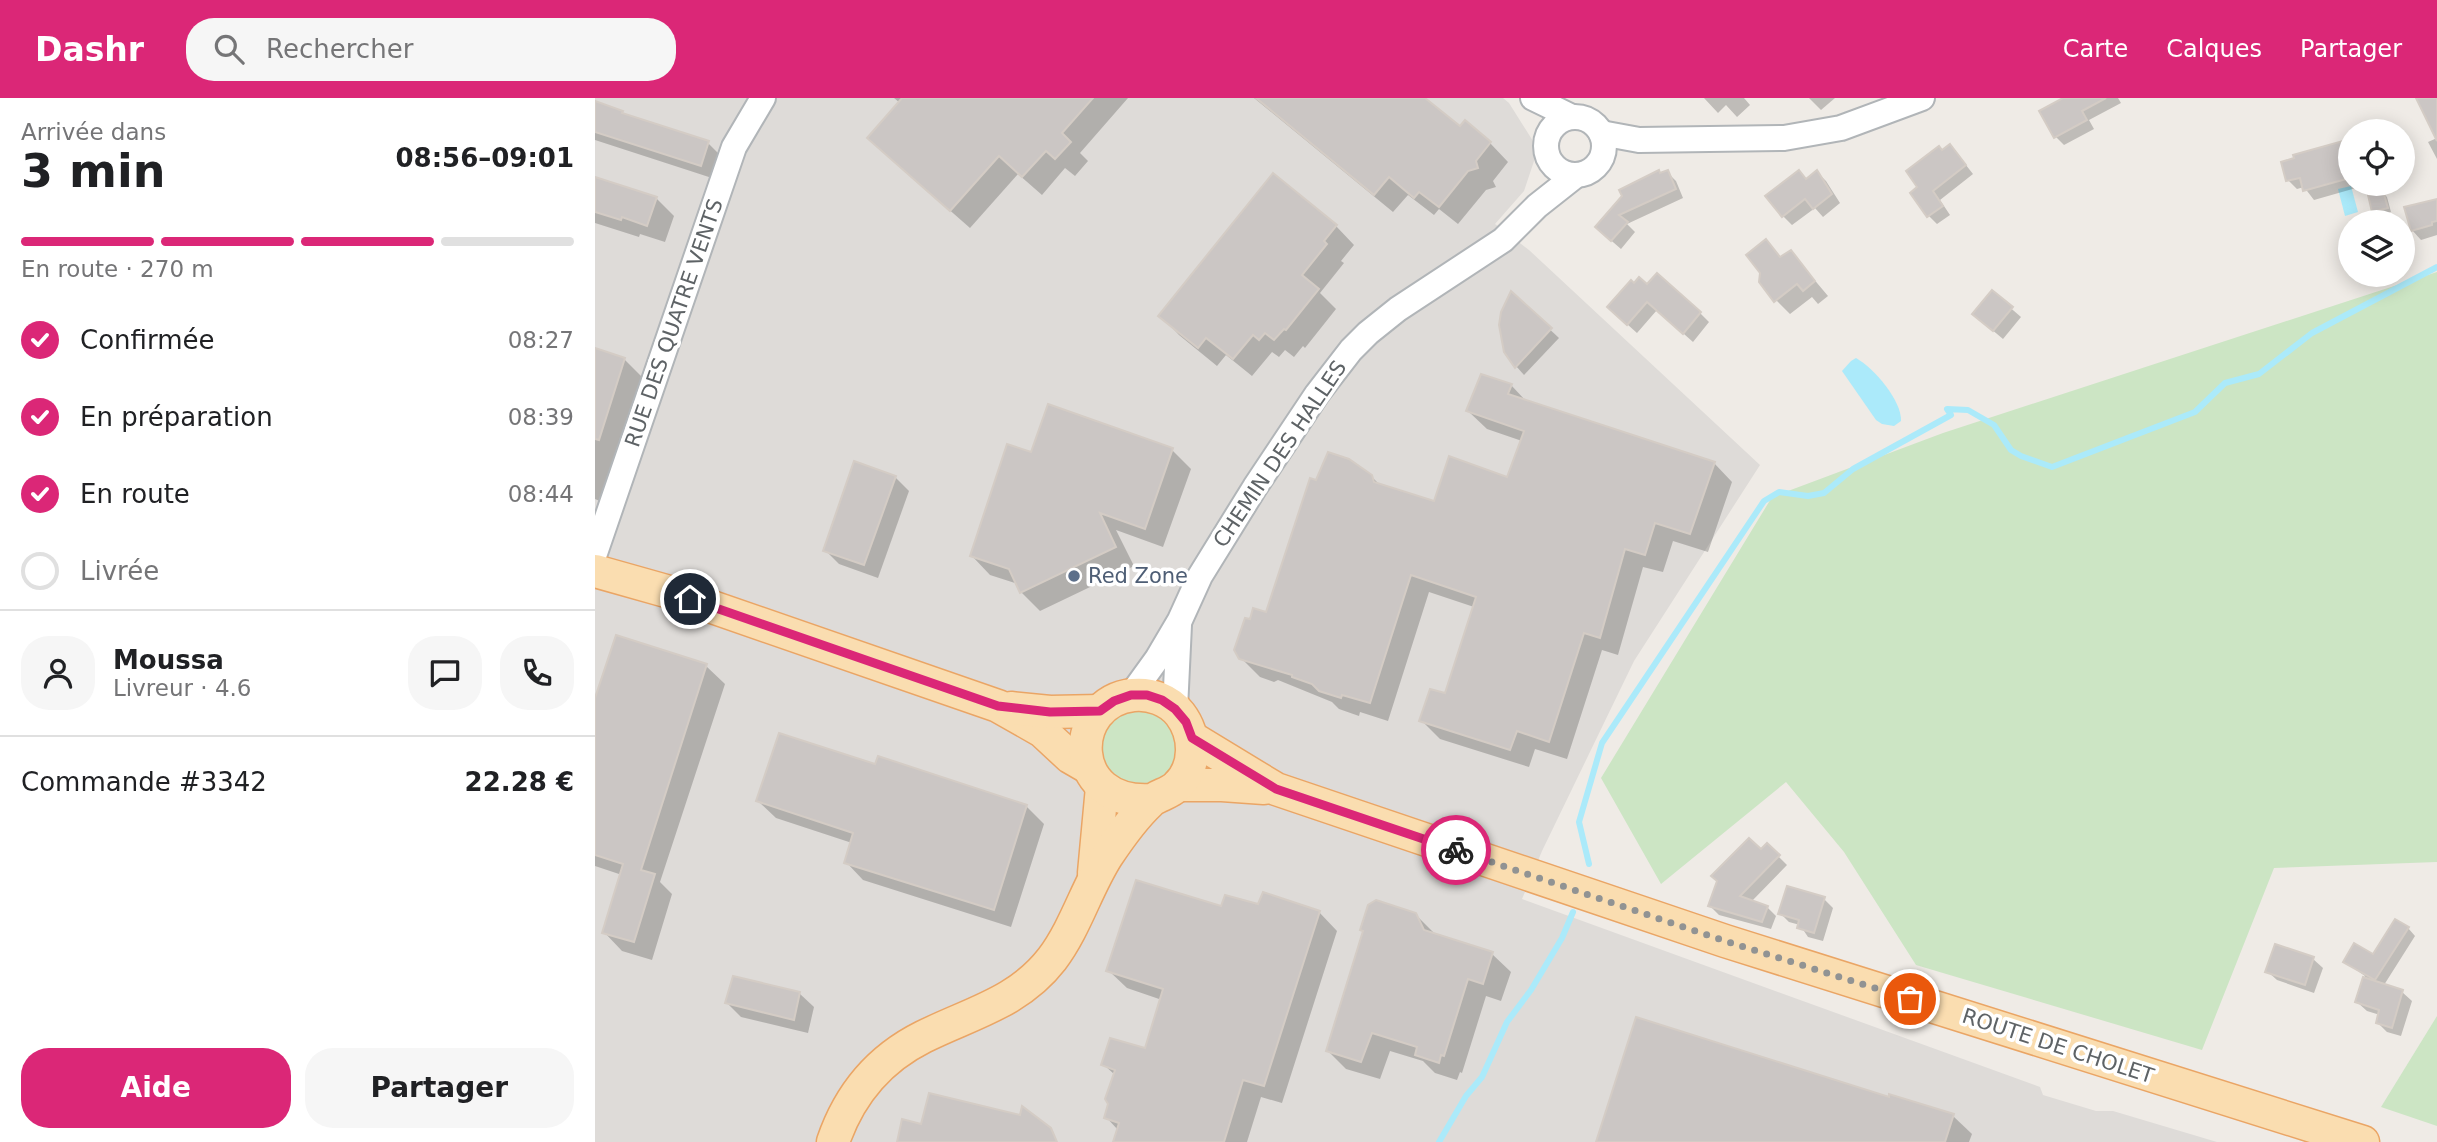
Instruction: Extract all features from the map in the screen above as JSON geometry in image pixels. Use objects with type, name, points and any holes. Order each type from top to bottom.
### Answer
[{"type":"main road","points":[[595,571],[666,591],[998,706],[1042,731],[1117,797],[1134,802],[1165,792]]},
{"type":"main road","points":[[833,1142],[850,1101],[863,1083],[897,1052],[923,1037],[1007,1000],[1039,976],[1065,942],[1093,878],[1109,854],[1165,792],[1188,771],[1192,738],[1186,722],[1175,709],[1162,700],[1147,695],[1131,695],[1114,701],[1100,711],[1091,724],[1085,753],[1096,778],[1093,878]]},
{"type":"main road","points":[[998,706],[1050,712],[1100,711]]},
{"type":"main road","name":"ROUTE DE CHOLET","points":[[1192,738],[1276,789],[1725,941],[2363,1142]]},
{"type":"main road","name":"ROUTE DE CHOLET","points":[[1165,792],[1221,785],[1276,789]]},
{"type":"street","name":"RUE DES QUATRE VENTS","points":[[595,553],[734,147],[763,98]]},
{"type":"street","points":[[1533,98],[1572,117],[1584,118],[1594,124],[1602,145],[1596,167],[1587,174],[1575,176],[1555,169],[1546,151],[1550,131],[1559,121],[1572,117]]},
{"type":"street","points":[[1533,98],[1550,131]]},
{"type":"street","points":[[1602,145],[1639,140],[1784,138],[1814,135],[1879,116],[1921,98]]},
{"type":"street","points":[[1537,206],[1549,160]]},
{"type":"street","name":"CHEMIN DES HALLES","points":[[1131,695],[1157,659],[1180,620],[1200,576],[1255,487],[1317,394],[1351,350],[1398,309],[1503,240],[1537,206],[1575,176]]},
{"type":"street","name":"CHEMIN DES HALLES","points":[[1175,709],[1180,620]]},
{"type":"shaded area","points":[[595,98],[1503,98],[1509,103],[1538,149],[1524,191],[1495,224],[1529,250],[1760,465],[1634,661],[1542,851],[1522,899],[2040,1087],[2043,1095],[2096,1111],[2113,1111],[2217,1142],[595,1142]]},
{"type":"green space","points":[[2437,272],[2437,862],[2274,868],[2202,1050],[1916,965],[1844,852],[1786,782],[1661,884],[1601,778],[1772,497],[1943,433],[2391,287],[2415,287],[2415,279]]},
{"type":"green space","points":[[1145,704],[1179,729],[1175,772],[1135,791],[1100,768],[1101,729],[1109,718]]},
{"type":"green space","points":[[2437,1016],[2437,1126],[2381,1107]]},
{"type":"water","points":[[2340,196],[2354,196],[2357,210],[2343,210]]},
{"type":"water","points":[[1856,358],[1878,377],[1892,395],[1901,421],[1894,426],[1876,420],[1842,371]]},
{"type":"building","points":[[902,98],[1093,98],[1062,133],[1071,142],[1055,159],[1046,151],[1022,177],[999,156],[950,211],[867,138]]},
{"type":"building","points":[[1256,98],[1425,98],[1460,126],[1465,120],[1491,142],[1476,161],[1478,168],[1468,171],[1439,207],[1419,192],[1414,198],[1389,177],[1374,195]]},
{"type":"building","points":[[2063,98],[2106,98],[2082,111],[2087,120],[2054,138],[2039,111]]},
{"type":"building","points":[[2416,98],[2437,98],[2437,141]]},
{"type":"building","points":[[595,101],[623,111],[622,113],[709,141],[701,166],[595,132]]},
{"type":"building","points":[[2338,142],[2338,181],[2303,191],[2300,178],[2286,181],[2281,162],[2294,158],[2293,155]]},
{"type":"building","points":[[1950,144],[1966,165],[1933,191],[1943,206],[1927,217],[1910,193],[1917,187],[1906,171],[1939,146],[1942,150]]},
{"type":"building","points":[[1659,170],[1660,173],[1668,170],[1676,189],[1619,215],[1628,222],[1611,241],[1595,227],[1622,196],[1619,190]]},
{"type":"building","points":[[1799,170],[1806,179],[1817,170],[1832,194],[1813,209],[1805,199],[1782,217],[1765,196]]},
{"type":"building","points":[[1273,173],[1337,225],[1324,241],[1327,244],[1302,275],[1319,289],[1286,330],[1274,340],[1265,333],[1259,340],[1253,335],[1233,359],[1206,338],[1198,348],[1158,316]]},
{"type":"building","points":[[595,177],[657,197],[647,226],[622,217],[621,220],[595,212]]},
{"type":"building","points":[[2368,196],[2384,196],[2388,208],[2372,210]]},
{"type":"building","points":[[2437,199],[2437,221],[2415,230],[2415,210],[2405,210],[2404,207]]},
{"type":"building","points":[[1766,239],[1780,257],[1791,250],[1815,281],[1803,291],[1797,284],[1774,302],[1759,282],[1760,273],[1746,255]]},
{"type":"building","points":[[1657,273],[1701,312],[1683,334],[1647,302],[1627,325],[1607,307],[1631,280],[1634,283],[1639,277],[1647,284]]},
{"type":"building","points":[[1992,290],[2013,307],[1993,331],[1972,314]]},
{"type":"building","points":[[1511,291],[1552,328],[1515,368],[1504,352],[1499,325],[1501,312]]},
{"type":"building","points":[[595,348],[625,358],[599,440],[595,439]]},
{"type":"building","points":[[1481,374],[1512,384],[1508,394],[1715,462],[1690,534],[1655,523],[1645,555],[1625,549],[1600,638],[1584,633],[1549,742],[1517,731],[1510,750],[1419,721],[1430,689],[1445,693],[1476,597],[1411,575],[1370,703],[1319,691],[1312,684],[1292,675],[1239,659],[1234,650],[1245,618],[1250,619],[1253,608],[1266,612],[1310,478],[1316,480],[1328,452],[1349,459],[1372,475],[1374,482],[1434,501],[1449,456],[1507,477],[1524,431],[1466,411]]},
{"type":"building","points":[[1048,404],[1173,448],[1145,529],[1100,513],[1116,547],[1020,593],[1009,569],[970,556],[1007,444],[1031,452]]},
{"type":"building","points":[[854,461],[896,476],[864,565],[823,551]]},
{"type":"building","points":[[616,635],[707,664],[641,870],[655,874],[634,942],[602,933],[623,864],[595,855],[595,698]]},
{"type":"building","points":[[779,733],[875,764],[878,756],[1027,805],[994,910],[844,863],[853,833],[756,801]]},
{"type":"building","points":[[1749,838],[1761,849],[1767,843],[1780,855],[1740,896],[1768,906],[1762,922],[1708,906],[1717,881],[1711,876]]},
{"type":"building","points":[[1136,880],[1221,906],[1225,895],[1258,904],[1263,892],[1320,911],[1264,1086],[1243,1080],[1224,1142],[1113,1142],[1119,1123],[1104,1118],[1108,1104],[1105,1099],[1115,1070],[1101,1065],[1110,1038],[1145,1048],[1163,989],[1106,971]]},
{"type":"building","points":[[1787,886],[1825,897],[1814,933],[1797,928],[1799,920],[1778,914]]},
{"type":"building","points":[[1376,900],[1416,913],[1424,930],[1493,952],[1483,984],[1468,979],[1444,1056],[1441,1055],[1439,1063],[1415,1055],[1417,1047],[1372,1033],[1361,1062],[1326,1051],[1363,931],[1360,930],[1368,905]]},
{"type":"building","points":[[2395,919],[2409,927],[2375,980],[2343,962],[2354,943],[2373,954]]},
{"type":"building","points":[[2275,944],[2314,957],[2305,985],[2265,972]]},
{"type":"building","points":[[733,976],[800,992],[794,1020],[725,1003]]},
{"type":"building","points":[[2363,977],[2403,990],[2392,1028],[2376,1023],[2379,1010],[2355,1002]]},
{"type":"building","points":[[1636,1017],[1889,1097],[1889,1094],[1954,1114],[1945,1142],[1596,1142]]},
{"type":"building","points":[[929,1093],[1020,1115],[1022,1106],[1051,1128],[1057,1142],[897,1142],[902,1119],[921,1124]]},
{"type":"waterway","points":[[1589,864],[1579,822],[1602,743],[1764,501],[1779,492],[1808,496],[1824,493],[1853,469],[1951,415],[1947,409],[1968,410],[1994,425],[2011,450],[2052,467],[2195,412],[2225,383],[2259,374],[2312,333],[2437,267]]},
{"type":"waterway","points":[[1439,1142],[1466,1096],[1482,1077],[1507,1022],[1531,990],[1562,938],[1573,912]]},
{"type":"way so far","points":[[1456,850],[1725,941],[1910,999]]},
{"type":"place","name":"Red Zone","points":[[1074,576]]},
{"type":"route","points":[[690,599],[998,706],[1050,712],[1100,711],[1114,701],[1131,695],[1147,695],[1162,700],[1175,709],[1186,722],[1192,738],[1276,789],[1456,850]]}]
